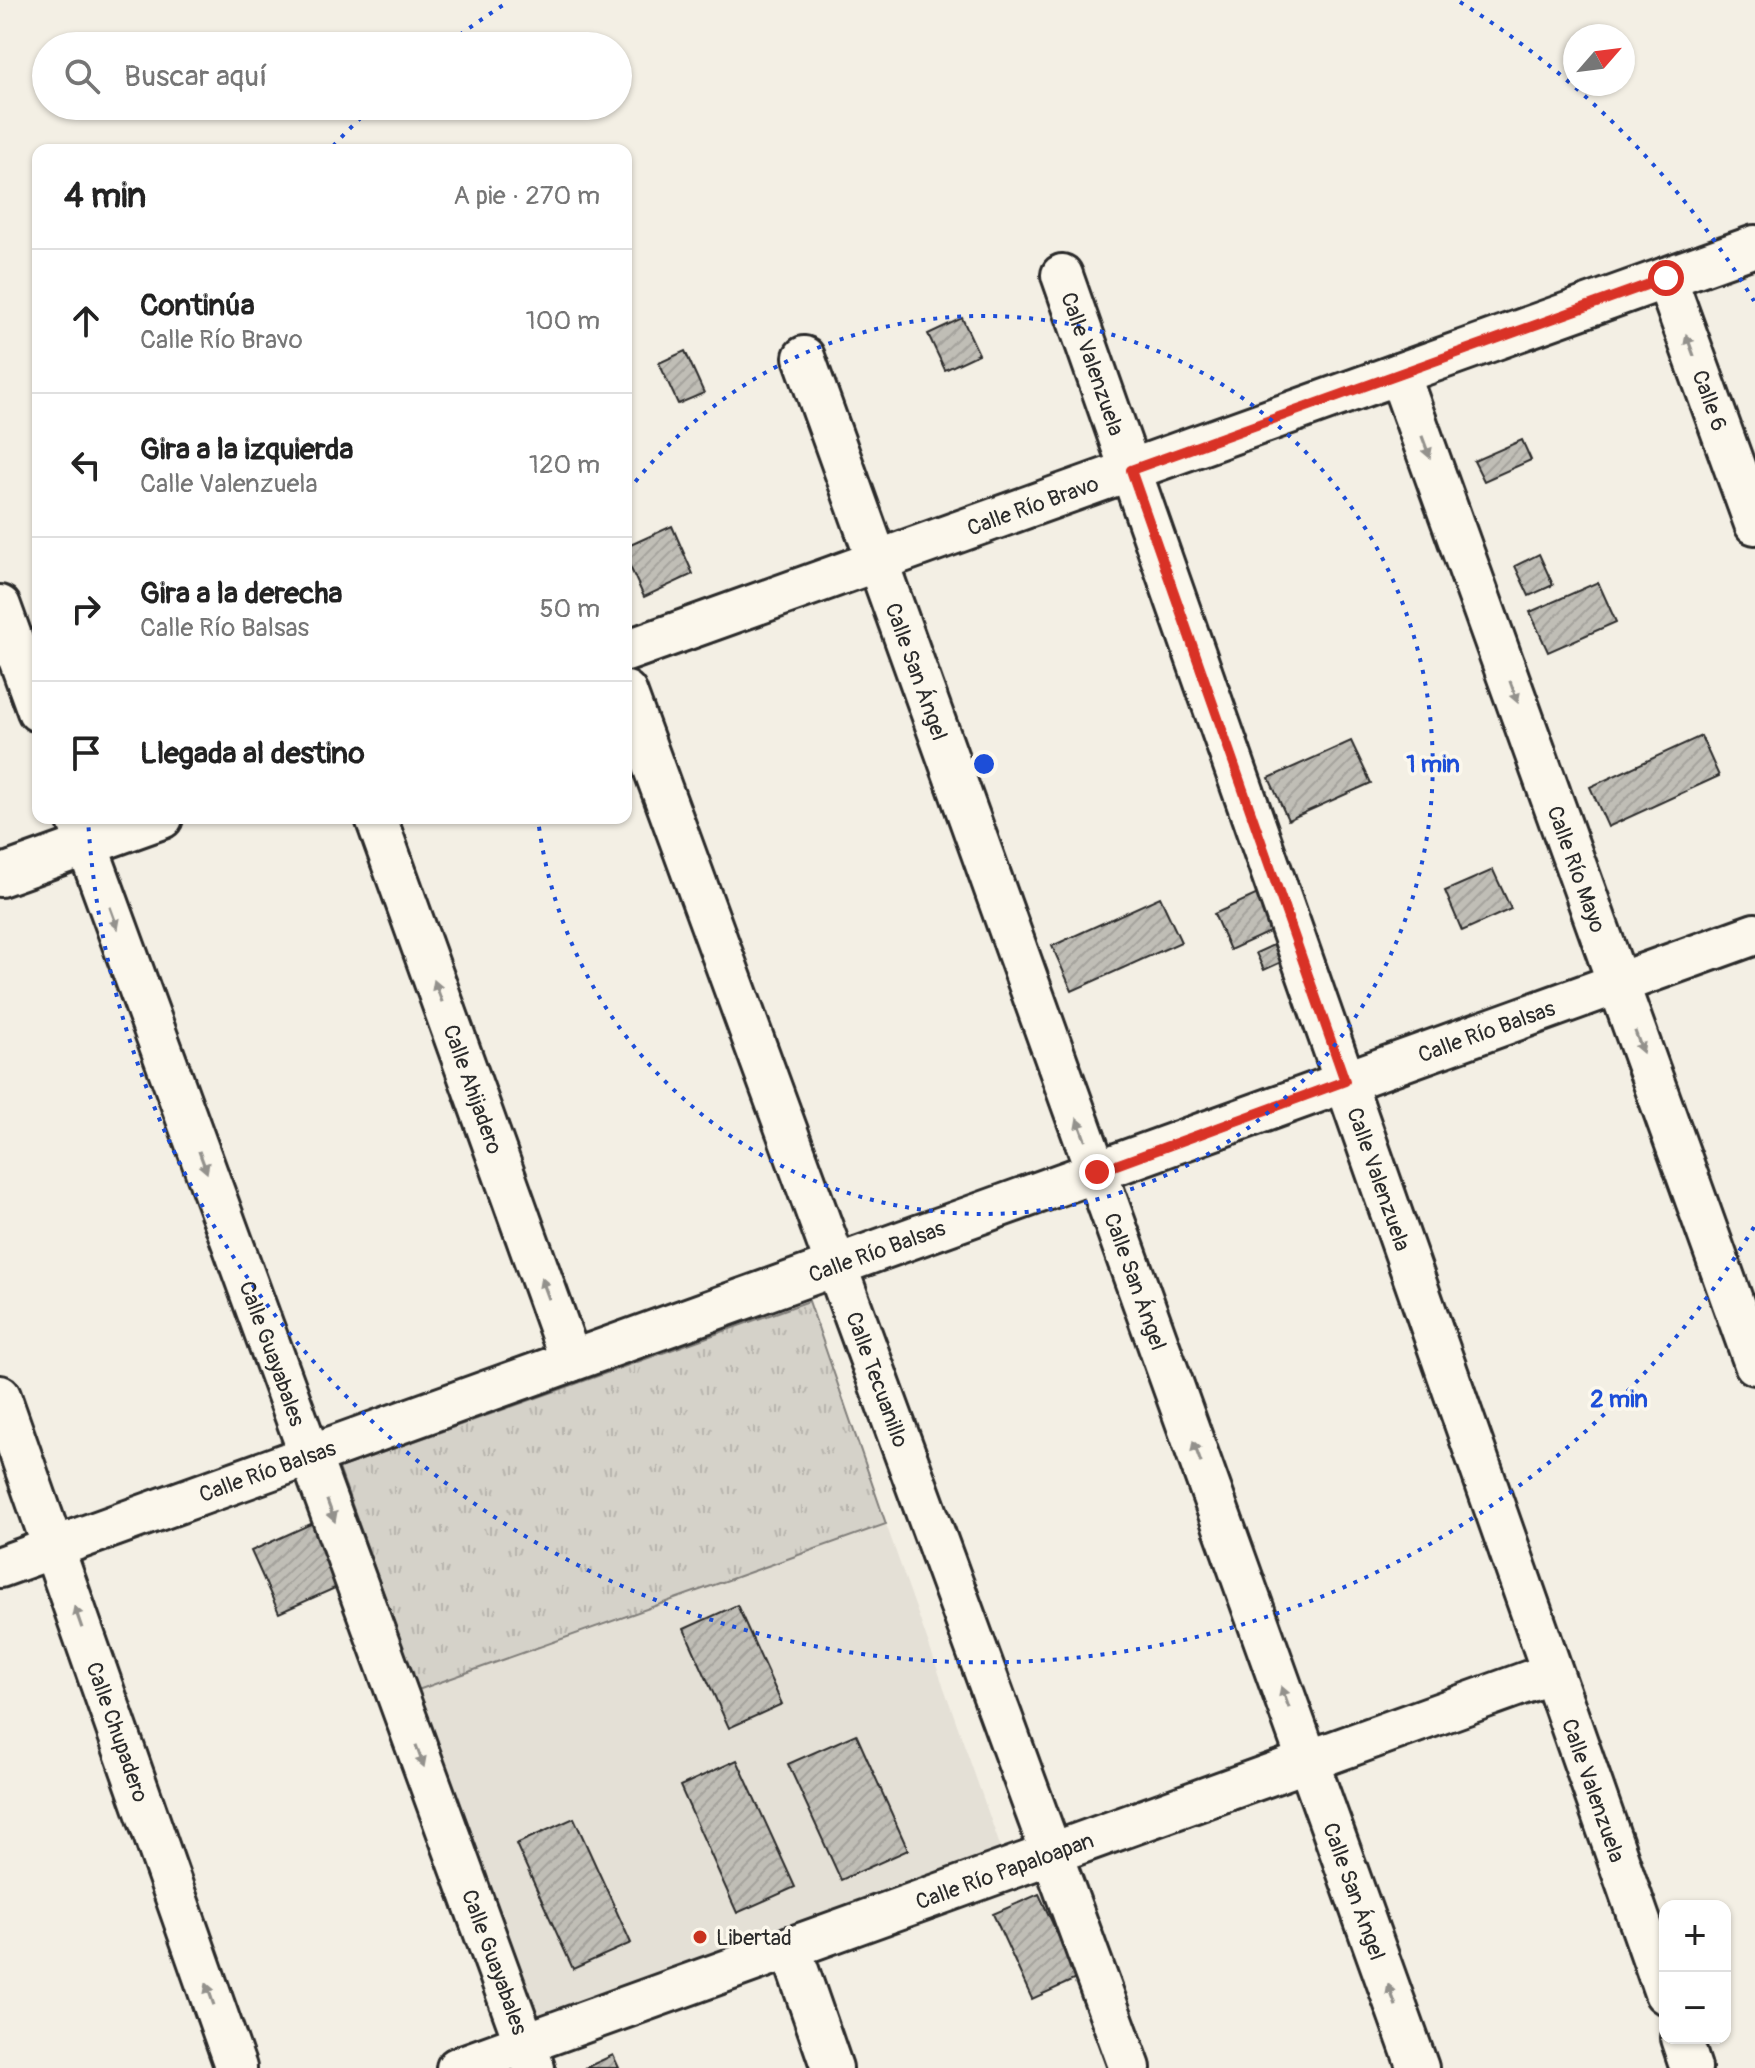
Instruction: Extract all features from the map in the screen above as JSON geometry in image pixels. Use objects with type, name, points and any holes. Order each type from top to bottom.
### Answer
[{"type":"street","name":"Calle Río Bravo","points":[[632,649],[1755,246]]},
{"type":"street","name":"Calle Valenzuela","points":[[1062,275],[1659,1976]]},
{"type":"street","name":"Calle 6","points":[[1666,278],[1755,524]]},
{"type":"street","name":"Calle San Ángel","points":[[804,357],[1418,2068]]},
{"type":"street","name":"Calle Río Mayo","points":[[1399,374],[1755,1364]]},
{"type":"street","points":[[0,606],[32,694]]},
{"type":"street","name":"Calle Tecuanillo","points":[[632,708],[1130,2068]]},
{"type":"street","points":[[0,876],[82,831],[125,824]]},
{"type":"street","name":"Calle Ahijadero","points":[[378,824],[571,1361]]},
{"type":"street","name":"Calle Guayabales","points":[[82,831],[530,2056]]},
{"type":"street","name":"Calle Río Balsas","points":[[0,1567],[1755,934]]},
{"type":"street","name":"Calle Chupadero","points":[[0,1396],[236,2068]]},
{"type":"street","name":"Calle Río Papaloapan","points":[[457,2068],[530,2056],[790,1947],[1552,1673]]},
{"type":"street","points":[[790,1947],[832,2068]]},
{"type":"street","points":[[1683,2044],[1691,2068]]},
{"type":"shaded area","points":[[886,1524],[1004,1857],[533,2024],[418,1690]]},
{"type":"green space","points":[[809,1301],[886,1524],[418,1690],[339,1468]]},
{"type":"building","points":[[962,318],[979,354],[945,370],[928,334]]},
{"type":"building","points":[[685,351],[704,393],[678,404],[659,363]]},
{"type":"building","points":[[1522,440],[1531,460],[1484,481],[1474,461]]},
{"type":"building","points":[[672,526],[693,574],[644,597],[632,571],[632,544]]},
{"type":"building","points":[[1539,554],[1553,585],[1529,596],[1515,566]]},
{"type":"building","points":[[1598,582],[1616,622],[1548,652],[1530,612]]},
{"type":"building","points":[[1701,736],[1719,776],[1608,827],[1590,787]]},
{"type":"building","points":[[1351,741],[1371,783],[1288,820],[1269,778]]},
{"type":"building","points":[[1493,870],[1511,909],[1462,931],[1445,891]]},
{"type":"building","points":[[1262,892],[1278,928],[1230,950],[1214,914]]},
{"type":"building","points":[[1160,897],[1181,942],[1072,991],[1052,946]]},
{"type":"building","points":[[1291,937],[1299,954],[1264,970],[1256,953]]},
{"type":"building","points":[[324,1518],[353,1580],[279,1613],[251,1551]]},
{"type":"building","points":[[737,1605],[782,1704],[729,1728],[684,1629]]},
{"type":"building","points":[[856,1734],[908,1850],[841,1880],[788,1764]]},
{"type":"building","points":[[737,1760],[795,1887],[737,1913],[680,1786]]},
{"type":"building","points":[[574,1818],[631,1943],[573,1969],[516,1844]]},
{"type":"building","points":[[1039,1894],[1078,1978],[1032,1999],[993,1914]]},
{"type":"building","points":[[613,2055],[619,2068],[585,2068]]},
{"type":"place","name":"Libertad","points":[[700,1937]]},
{"type":"route","points":[[1097,1172],[1345,1081],[1131,470],[1666,278]]}]
